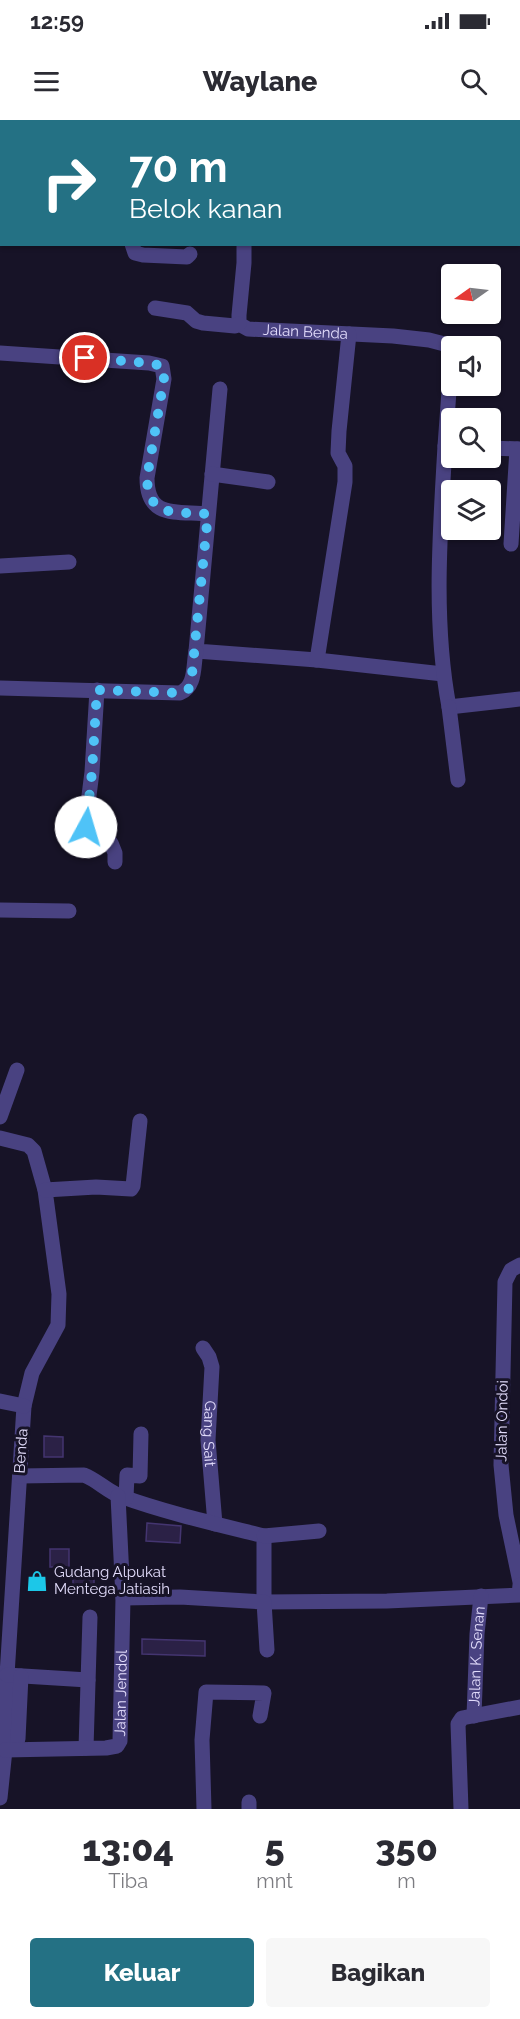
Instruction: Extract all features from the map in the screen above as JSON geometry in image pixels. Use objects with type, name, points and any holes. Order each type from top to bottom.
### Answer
[{"type":"street","points":[[133,246],[135,253],[143,255],[187,257],[190,254]]},
{"type":"street","points":[[239,324],[244,246]]},
{"type":"street","name":"Jalan Benda","points":[[155,308],[187,313],[196,321],[203,323],[235,326],[239,324],[248,329],[429,340],[441,344]]},
{"type":"street","points":[[317,660],[345,482],[345,466],[338,453],[349,334]]},
{"type":"street","points":[[0,353],[149,363],[162,366],[164,379],[147,478],[147,492],[151,501],[159,509],[208,514]]},
{"type":"street","points":[[0,688],[180,693],[188,690],[196,651],[220,389]]},
{"type":"street","points":[[501,448],[518,449],[511,544]]},
{"type":"street","name":"Jalan Benda","points":[[446,468],[440,540],[440,647],[458,780]]},
{"type":"street","points":[[212,474],[268,482]]},
{"type":"street","points":[[0,566],[69,562]]},
{"type":"street","points":[[196,651],[317,660],[442,674]]},
{"type":"street","points":[[97,690],[86,827],[87,832],[111,843],[115,853],[115,862]]},
{"type":"street","points":[[449,707],[520,699]]},
{"type":"street","points":[[0,910],[69,911]]},
{"type":"street","points":[[0,1117],[17,1070]]},
{"type":"street","points":[[45,1190],[96,1187],[131,1189],[140,1121]]},
{"type":"street","name":"Benda","points":[[0,1138],[28,1145],[34,1152],[45,1190],[59,1294],[58,1325],[32,1373],[24,1406],[14,1676],[3,1717],[5,1750],[0,1798]]},
{"type":"street","name":"Jalan Ondoi","points":[[481,1596],[519,1595],[520,1583],[506,1515],[501,1465],[505,1282],[511,1270],[520,1265]]},
{"type":"street","name":"Gang Sait","points":[[203,1348],[212,1367],[208,1440],[215,1524]]},
{"type":"street","points":[[0,1401],[24,1406]]},
{"type":"street","points":[[141,1434],[140,1476],[127,1475],[122,1497],[123,1598],[180,1597],[264,1602],[387,1601],[481,1596]]},
{"type":"street","points":[[20,1476],[31,1478],[84,1475],[93,1478],[122,1497],[264,1536],[319,1531]]},
{"type":"street","points":[[264,1536],[267,1650]]},
{"type":"street","name":"Jalan K. Senan","points":[[474,1716],[481,1596]]},
{"type":"street","name":"Jalan Jendol","points":[[5,1750],[117,1746],[120,1741],[123,1598]]},
{"type":"street","points":[[86,1748],[90,1617]]},
{"type":"street","points":[[18,1739],[14,1676],[88,1680]]},
{"type":"street","points":[[204,1809],[202,1740],[206,1692],[264,1693],[260,1716]]},
{"type":"street","name":"Jalan K. Senan","points":[[461,1809],[458,1724],[462,1718],[520,1707]]},
{"type":"building","points":[[44,1436],[63,1437],[63,1457],[44,1457]]},
{"type":"building","points":[[147,1523],[181,1526],[180,1543],[146,1541]]},
{"type":"building","points":[[50,1549],[69,1549],[69,1567],[50,1567]]},
{"type":"building","points":[[73,1578],[94,1578],[94,1590],[73,1590]]},
{"type":"building","points":[[142,1639],[205,1641],[205,1656],[142,1654]]},
{"type":"place","name":"Gudang Alpukat Mentega Jatiasih","points":[[37,1581]]},
{"type":"route","points":[[85,358],[162,366],[164,379],[147,478],[147,492],[151,501],[159,509],[208,514],[191,684],[188,690],[180,693],[97,690],[86,827]]}]
